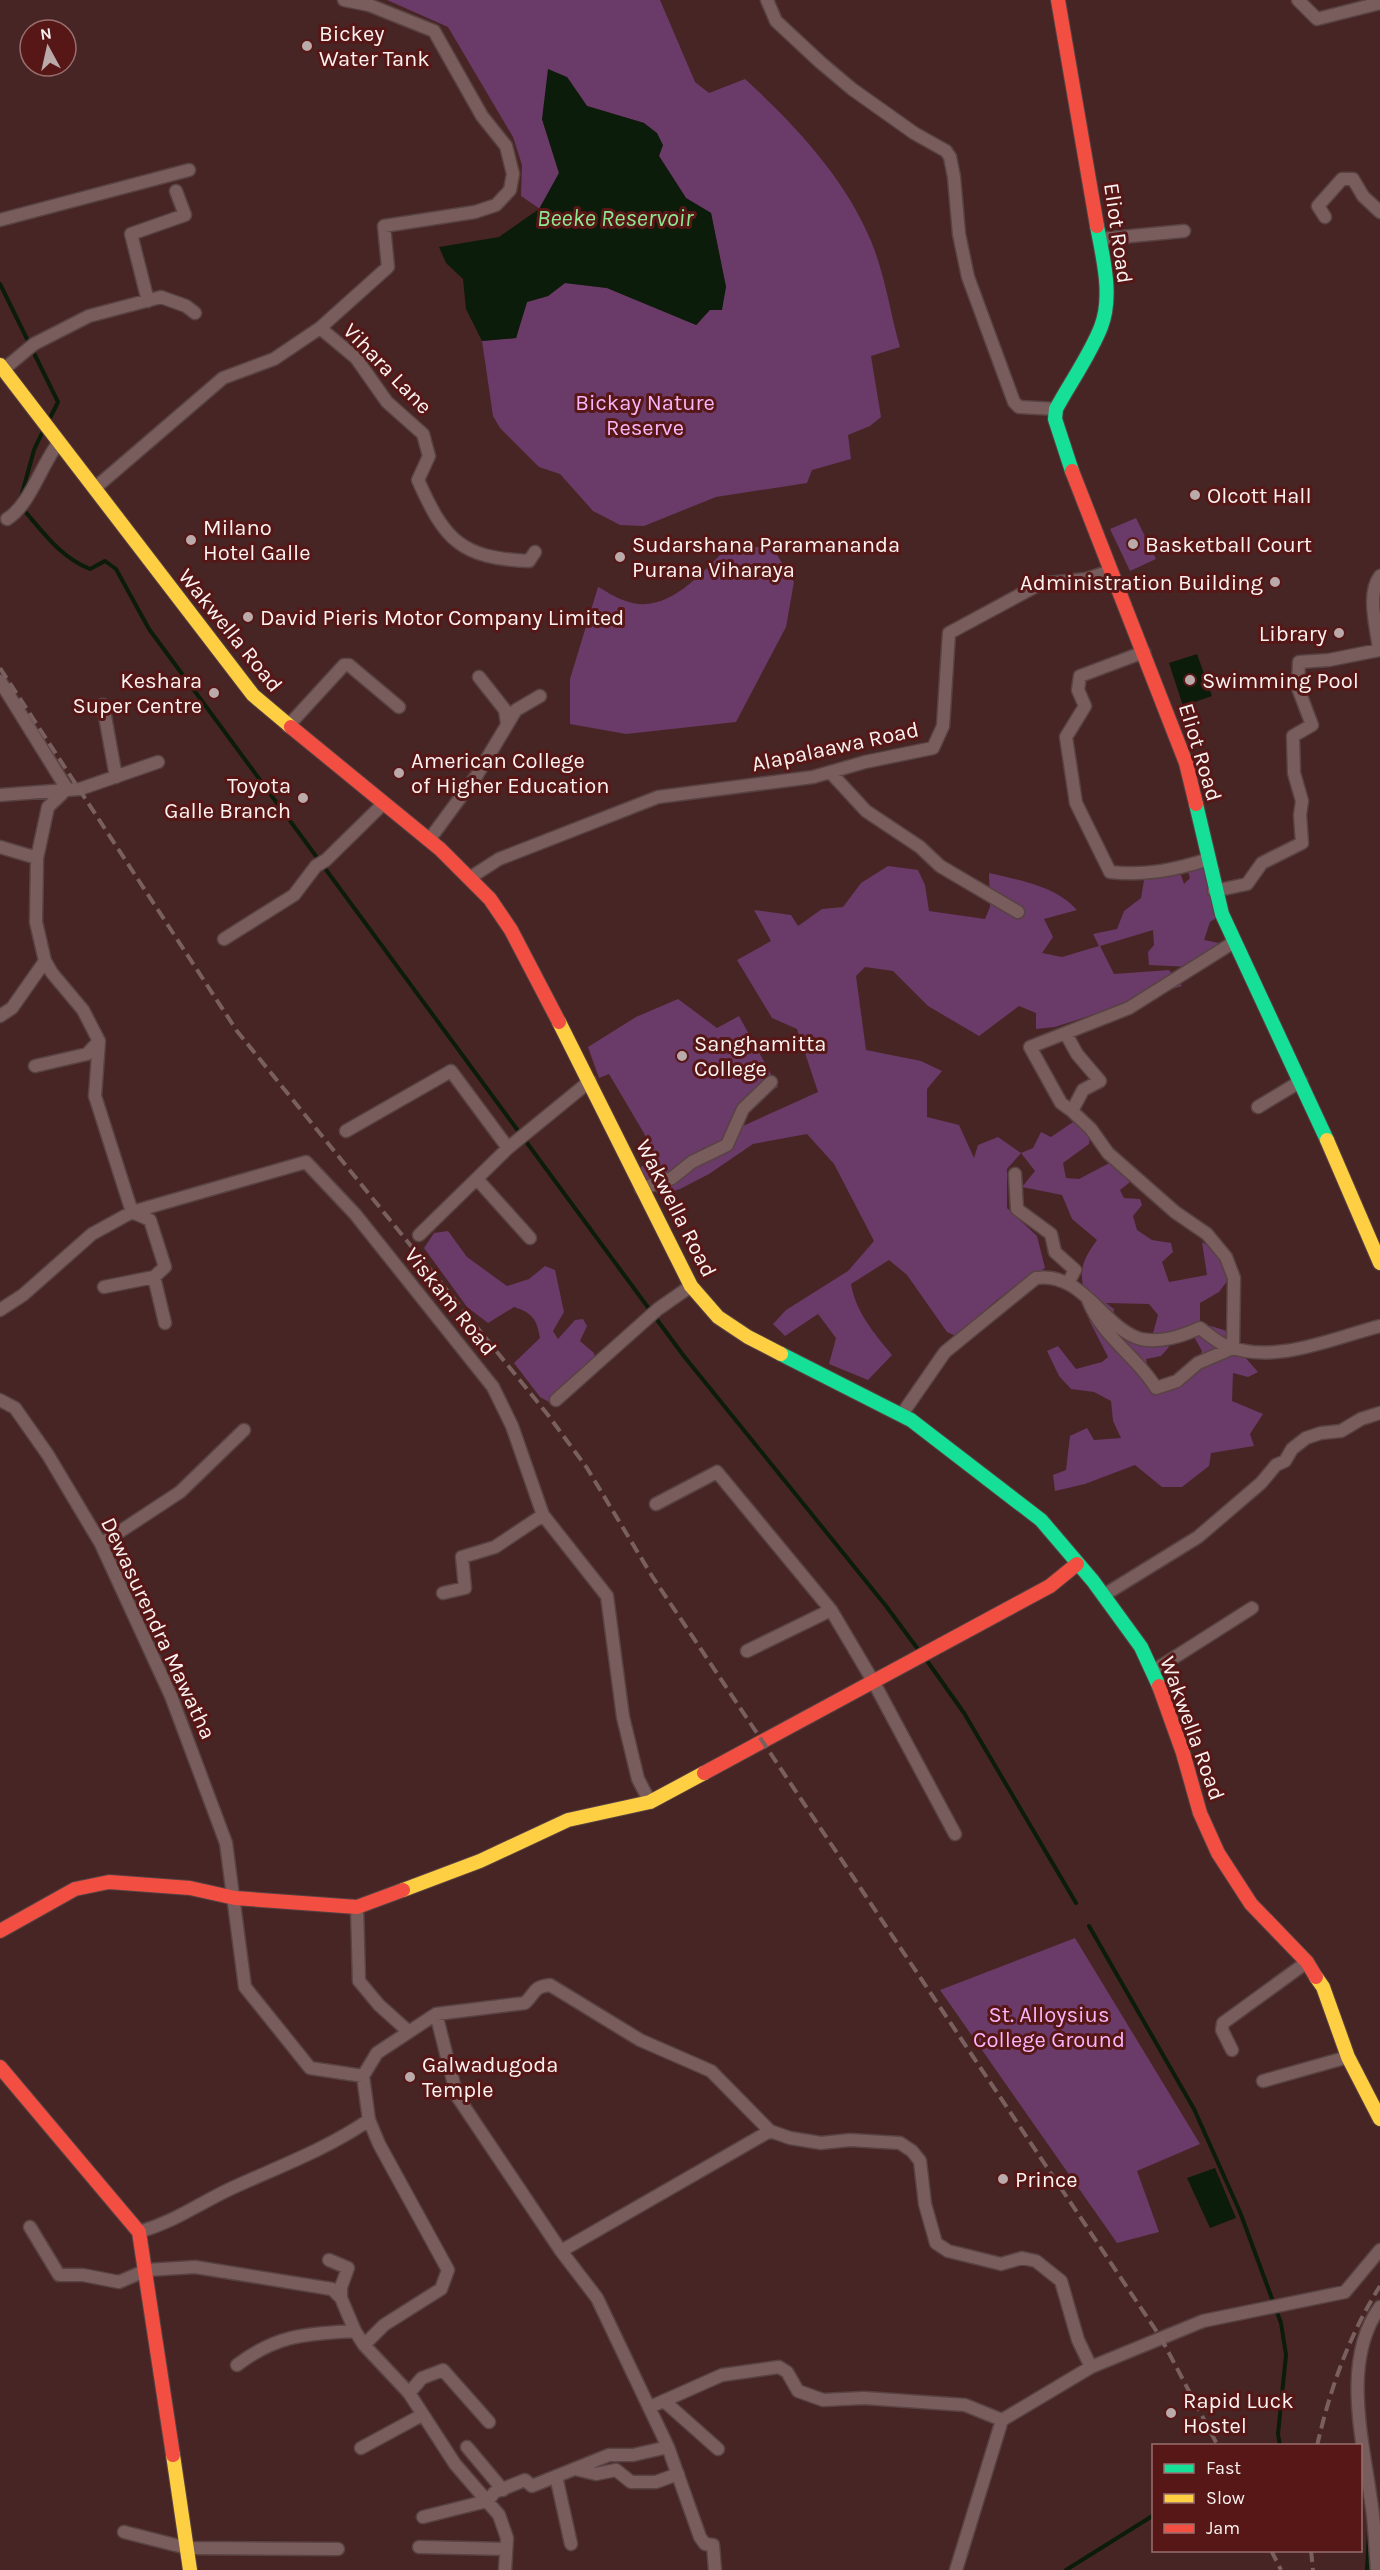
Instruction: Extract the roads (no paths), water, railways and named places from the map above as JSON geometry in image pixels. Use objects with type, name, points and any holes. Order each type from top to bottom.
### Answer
[{"type":"street","points":[[320,328],[388,267],[384,226],[474,212],[496,205],[510,190],[513,174],[506,146],[482,116],[434,31],[369,5],[344,0]]},
{"type":"street","points":[[767,0],[776,21],[820,62],[852,89],[914,133],[946,152],[950,158],[954,177],[958,234],[968,278],[1014,402],[1019,407],[1056,409]]},
{"type":"street","name":"Eliot Road","points":[[1058,0],[1100,239],[1106,302],[1101,327],[1056,409],[1056,419],[1065,453],[1186,763],[1214,891],[1234,942],[1301,1081],[1380,1263]]},
{"type":"street","points":[[1298,0],[1317,19],[1380,3]]},
{"type":"street","points":[[0,220],[189,170]]},
{"type":"street","points":[[1325,217],[1318,206],[1342,179],[1353,178],[1363,196],[1380,212]]},
{"type":"street","points":[[148,301],[131,234],[185,215],[176,190]]},
{"type":"street","points":[[1100,239],[1184,231]]},
{"type":"street","points":[[2,367],[34,344],[89,316],[161,297],[186,306],[195,313]]},
{"type":"street","name":"Vihara Lane","points":[[95,488],[223,378],[274,359],[320,328],[356,358],[387,402],[423,434],[429,456],[418,480],[452,540],[487,558],[529,561],[535,552]]},
{"type":"street","name":"Wakwella Road","points":[[2,367],[253,695],[429,840],[471,877],[490,898],[511,930],[590,1081],[641,1189],[691,1286],[718,1317],[748,1337],[902,1414],[976,1467],[1041,1520],[1104,1595],[1141,1647],[1153,1671],[1183,1753],[1200,1813],[1218,1853],[1251,1904],[1307,1962],[1323,1986],[1348,2057],[1380,2119]]},
{"type":"street","points":[[7,519],[21,507],[46,458],[59,442]]},
{"type":"street","name":"Alapalaawa Road","points":[[471,877],[499,859],[658,797],[756,786],[830,772],[933,748],[943,726],[949,633],[1040,584],[1086,579],[1112,572]]},
{"type":"street","points":[[1214,891],[1247,884],[1262,863],[1302,843],[1300,815],[1302,801],[1294,773],[1293,736],[1312,725],[1298,688],[1299,662],[1329,660],[1379,650],[1373,599],[1374,585],[1380,576]]},
{"type":"street","points":[[1144,652],[1080,676],[1078,690],[1085,706],[1066,737],[1076,803],[1110,873],[1134,875],[1173,871],[1209,860]]},
{"type":"street","points":[[288,726],[344,665],[349,665],[399,707]]},
{"type":"street","points":[[478,677],[505,710],[507,724]]},
{"type":"street","points":[[0,681],[67,789]]},
{"type":"street","points":[[429,840],[477,775],[516,710],[540,696]]},
{"type":"street","points":[[103,705],[116,777]]},
{"type":"street","points":[[0,795],[80,789],[158,762]]},
{"type":"street","points":[[830,772],[866,811],[920,848],[940,866],[1018,912]]},
{"type":"street","points":[[67,789],[48,807],[37,858],[36,922],[45,961],[52,973],[83,1010],[99,1041],[95,1096],[132,1212],[150,1220],[165,1267],[154,1277],[104,1287]]},
{"type":"street","points":[[224,939],[294,895],[321,863],[383,804]]},
{"type":"street","points":[[0,847],[37,858]]},
{"type":"street","points":[[1233,1348],[1234,1278],[1226,1257],[1207,1234],[1175,1212],[1108,1153],[1091,1129],[1062,1103],[1030,1047],[1129,1008],[1234,942]]},
{"type":"street","points":[[0,1016],[12,1008],[45,961]]},
{"type":"street","points":[[1066,1034],[1077,1054],[1100,1081],[1083,1090],[1072,1111]]},
{"type":"street","points":[[35,1066],[87,1054],[99,1041]]},
{"type":"street","points":[[346,1131],[451,1071],[508,1148]]},
{"type":"street","points":[[419,1235],[508,1148],[590,1081]]},
{"type":"street","points":[[1258,1107],[1301,1081]]},
{"type":"street","points":[[641,1189],[672,1178],[692,1162],[727,1145],[743,1109],[771,1082]]},
{"type":"street","name":"Viskam Road","points":[[0,1310],[23,1295],[92,1234],[132,1212],[306,1162],[355,1214],[493,1387],[512,1426],[543,1515],[607,1596],[622,1717],[638,1779],[650,1802]]},
{"type":"street","points":[[1015,1174],[1017,1209],[1051,1234],[1055,1252],[1076,1270],[1068,1283]]},
{"type":"street","points":[[477,1179],[530,1238]]},
{"type":"street","points":[[902,1414],[945,1352],[1036,1278],[1049,1276],[1068,1283],[1140,1338],[1165,1340],[1200,1328],[1225,1346],[1256,1353],[1301,1348],[1380,1326]]},
{"type":"street","points":[[154,1277],[165,1323]]},
{"type":"street","points":[[556,1400],[654,1313],[691,1286]]},
{"type":"street","points":[[1088,1300],[1093,1314],[1112,1339],[1145,1369],[1156,1388],[1177,1381],[1198,1363],[1233,1348]]},
{"type":"street","name":"Dewasurendra Mawatha","points":[[0,1400],[15,1408],[22,1417],[48,1455],[101,1544],[171,1696],[226,1843],[245,1987],[310,2068],[363,2076]]},
{"type":"street","points":[[1104,1595],[1198,1537],[1261,1483],[1276,1465],[1285,1461],[1292,1449],[1306,1438],[1321,1433],[1341,1431],[1361,1419],[1380,1413]]},
{"type":"street","points":[[101,1544],[180,1492],[243,1430]]},
{"type":"street","points":[[656,1504],[717,1472],[831,1610],[873,1681],[956,1834]]},
{"type":"street","points":[[443,1593],[465,1588],[462,1557],[495,1547],[543,1515]]},
{"type":"street","points":[[0,1931],[75,1889],[109,1882],[190,1888],[235,1898],[357,1907],[480,1861],[568,1820],[650,1802],[1050,1586],[1077,1564]]},
{"type":"street","points":[[1153,1671],[1252,1608]]},
{"type":"street","points":[[747,1651],[831,1610]]},
{"type":"street","points":[[357,1907],[359,1981],[379,2006],[409,2032]]},
{"type":"street","points":[[1232,2050],[1222,2030],[1223,2023],[1307,1962]]},
{"type":"street","points":[[364,2345],[384,2325],[441,2289],[448,2270],[379,2144],[369,2120],[363,2076],[377,2053],[436,2014],[525,2002],[540,1986],[550,1985],[640,2040],[711,2071],[770,2131],[790,2138],[821,2143],[850,2140],[900,2143],[912,2151],[920,2161],[925,2204],[936,2243],[948,2251],[1001,2264],[1022,2258],[1036,2261],[1060,2281],[1078,2340],[1090,2367]]},
{"type":"street","points":[[436,2014],[457,2096],[561,2251],[597,2298],[668,2447],[682,2493],[700,2537],[705,2544],[713,2545],[715,2570]]},
{"type":"street","points":[[1263,2081],[1348,2057]]},
{"type":"street","points":[[0,2067],[139,2232],[147,2270],[190,2570]]},
{"type":"street","points":[[139,2232],[170,2223],[228,2190],[344,2137],[369,2120]]},
{"type":"street","points":[[561,2251],[770,2131]]},
{"type":"street","points":[[30,2228],[59,2275],[83,2275],[119,2282],[147,2270],[195,2267],[332,2289],[341,2298],[355,2331],[364,2345],[409,2393],[454,2464],[499,2515],[507,2538],[505,2570]]},
{"type":"street","points":[[956,2570],[1002,2420],[1090,2367],[1203,2321],[1345,2292],[1352,2287],[1380,2250]]},
{"type":"street","points":[[329,2260],[348,2268],[341,2287],[341,2298]]},
{"type":"street","points":[[1377,2570],[1376,2504],[1358,2415],[1360,2358],[1371,2319],[1380,2307]]},
{"type":"street","points":[[237,2365],[260,2348],[291,2337],[355,2331]]},
{"type":"street","points":[[650,2407],[722,2375],[779,2367],[787,2372],[798,2391],[823,2400],[864,2398],[965,2405],[1002,2420]]},
{"type":"street","points":[[409,2393],[422,2378],[442,2370],[489,2422]]},
{"type":"street","points":[[664,2401],[718,2449]]},
{"type":"street","points":[[361,2448],[422,2415]]},
{"type":"street","points":[[467,2447],[503,2490]]},
{"type":"street","points":[[423,2517],[487,2501],[495,2492],[525,2480],[532,2486],[609,2456],[633,2455],[668,2447]]},
{"type":"street","points":[[574,2469],[596,2474],[616,2470],[631,2482],[656,2482],[678,2474]]},
{"type":"street","points":[[556,2476],[571,2544]]},
{"type":"street","points":[[124,2532],[187,2548],[338,2549]]},
{"type":"street","points":[[419,2547],[506,2549]]},
{"type":"water","name":"Beeke Reservoir","points":[[548,69],[567,77],[587,106],[644,123],[657,133],[663,145],[659,156],[686,198],[711,213],[726,287],[722,310],[710,310],[696,325],[607,288],[565,283],[548,296],[527,302],[516,338],[482,341],[466,309],[463,279],[446,263],[439,247],[499,237],[539,209],[559,173],[542,119]]},
{"type":"water","name":"Swimming Pool","points":[[1197,654],[1212,696],[1183,706],[1169,663]]},
{"type":"water","points":[[1215,2168],[1236,2218],[1210,2228],[1187,2178]]},
{"type":"waterway","points":[[0,284],[58,402],[50,418]]},
{"type":"waterway","points":[[21,497],[34,450],[42,433]]},
{"type":"waterway","points":[[23,509],[61,551],[79,564],[90,569],[105,561],[116,569],[149,629],[683,1355],[886,1606],[920,1652]]},
{"type":"waterway","points":[[925,1658],[964,1713],[1076,1903]]},
{"type":"waterway","points":[[1089,1926],[1194,2109],[1240,2212],[1281,2323],[1286,2355],[1278,2434],[1280,2444]]},
{"type":"waterway","points":[[1362,2495],[1366,2502]]},
{"type":"waterway","points":[[1066,2570],[1152,2516]]},
{"type":"waterway","points":[[1367,2570],[1369,2530]]},
{"type":"railway","points":[[0,668],[237,1031],[548,1415],[587,1468],[652,1576],[1161,2338],[1217,2444]]},
{"type":"railway","points":[[1318,2444],[1342,2363],[1359,2324],[1380,2286]]},
{"type":"railway","points":[[1272,2552],[1281,2570]]},
{"type":"railway","points":[[1311,2552],[1313,2570]]},
{"type":"place","name":"Bickey Water Tank","points":[[307,46]]},
{"type":"place","name":"Olcott Hall","points":[[1195,495]]},
{"type":"place","name":"Milano Hotel Galle","points":[[191,540]]},
{"type":"place","name":"Basketball Court","points":[[1133,544]]},
{"type":"place","name":"Sudarshana Paramananda Purana Viharaya","points":[[620,557]]},
{"type":"place","name":"Administration Building","points":[[1275,582]]},
{"type":"place","name":"David Pieris Motor Company Limited","points":[[248,617]]},
{"type":"place","name":"Library","points":[[1339,633]]},
{"type":"place","name":"Swimming Pool","points":[[1190,680]]},
{"type":"place","name":"Keshara Super Centre","points":[[214,693]]},
{"type":"place","name":"American College of Higher Education","points":[[399,773]]},
{"type":"place","name":"Toyota Galle Branch","points":[[303,798]]},
{"type":"place","name":"Sanghamitta College","points":[[682,1056]]},
{"type":"place","name":"Galwadugoda Temple","points":[[410,2077]]},
{"type":"place","name":"Prince","points":[[1003,2179]]},
{"type":"place","name":"Rapid Luck Hostel","points":[[1171,2413]]},
{"type":"park label","name":"Bickay Nature Reserve","points":[[645,414]]},
{"type":"park label","name":"St. Alloysius College Ground","points":[[1049,2026]]}]
